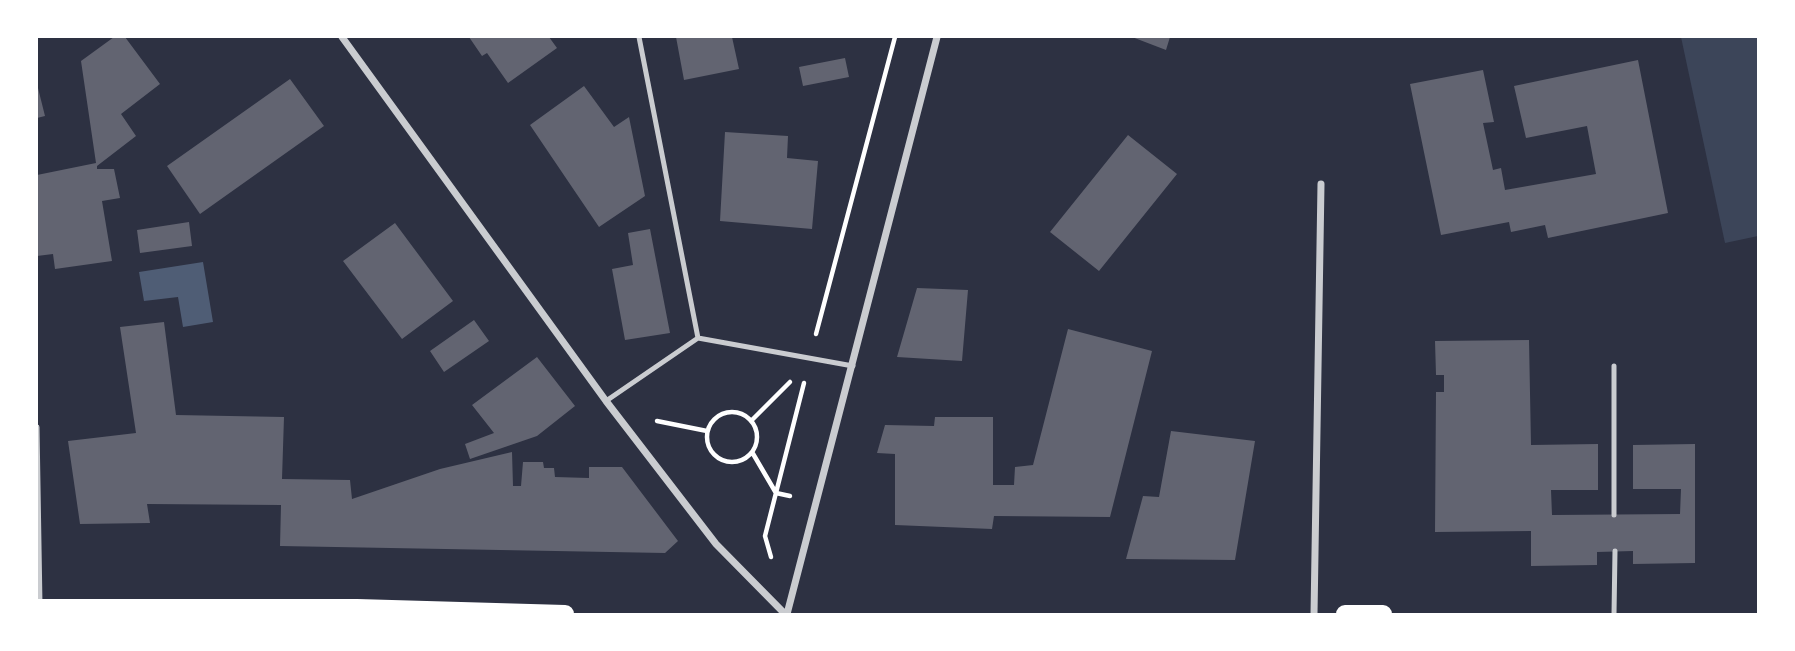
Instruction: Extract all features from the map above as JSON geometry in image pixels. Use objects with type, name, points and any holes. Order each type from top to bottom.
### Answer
[{"type":"main road","points":[[39,608],[357,608],[565,614]]},
{"type":"main road","points":[[1345,614],[1383,614]]},
{"type":"street","points":[[342,37],[606,401],[716,544],[786,614],[937,37]]},
{"type":"street","points":[[1314,614],[1321,184]]},
{"type":"lane","points":[[639,37],[698,338]]},
{"type":"lane","points":[[606,401],[698,338],[853,366]]},
{"type":"lane","points":[[1614,515],[1615,366]]},
{"type":"lane","points":[[37,427],[39,608]]},
{"type":"lane","points":[[1614,614],[1615,551]]},
{"type":"path","points":[[772,562],[765,536],[895,37]]},
{"type":"path","points":[[751,421],[790,383],[811,357]]},
{"type":"path","points":[[737,413],[751,421],[757,436],[752,452],[738,462],[729,463],[714,455],[706,439],[710,424],[722,414],[737,413]]},
{"type":"path","points":[[752,452],[776,493]]},
{"type":"path","points":[[776,493],[818,500]]},
{"type":"shaded area","points":[[1681,37],[1758,37],[1758,236],[1725,243]]},
{"type":"shaded area","points":[[203,262],[213,322],[183,327],[178,297],[144,301],[139,272]]},
{"type":"building","points":[[114,37],[125,37],[160,84],[121,114],[136,136],[97,166],[97,169],[114,169],[120,198],[102,201],[112,261],[55,269],[53,254],[37,256],[37,175],[96,163],[81,61]]},
{"type":"building","points":[[469,37],[549,37],[557,48],[508,83],[487,53],[482,56]]},
{"type":"building","points":[[676,37],[732,37],[739,69],[684,80]]},
{"type":"building","points":[[1132,37],[1170,37],[1166,50]]},
{"type":"building","points":[[845,58],[849,77],[803,86],[799,67]]},
{"type":"building","points":[[1638,60],[1668,213],[1548,238],[1545,225],[1511,232],[1509,222],[1441,235],[1410,84],[1483,70],[1494,122],[1483,123],[1493,170],[1501,168],[1505,190],[1596,174],[1587,126],[1526,138],[1514,86]]},
{"type":"building","points":[[290,79],[324,126],[200,214],[167,166]]},
{"type":"building","points":[[37,84],[45,116],[37,118]]},
{"type":"building","points":[[584,86],[614,127],[629,117],[645,196],[599,227],[530,125]]},
{"type":"building","points":[[725,132],[788,136],[787,158],[818,161],[812,229],[720,221]]},
{"type":"building","points":[[1128,135],[1177,174],[1099,271],[1050,232]]},
{"type":"building","points":[[189,222],[192,246],[140,253],[137,230]]},
{"type":"building","points":[[395,223],[453,301],[402,339],[343,261]]},
{"type":"building","points":[[650,229],[670,333],[625,340],[612,269],[633,265],[628,233]]},
{"type":"building","points":[[917,288],[968,290],[962,361],[897,357]]},
{"type":"building","points":[[474,320],[489,341],[444,372],[430,351]]},
{"type":"building","points":[[164,322],[176,415],[284,417],[282,479],[350,480],[352,499],[440,469],[512,452],[513,486],[521,486],[523,462],[543,462],[544,468],[554,468],[555,477],[589,478],[589,467],[622,467],[678,541],[665,553],[280,546],[281,505],[147,504],[150,523],[80,524],[68,441],[136,433],[120,327]]},
{"type":"building","points":[[1068,329],[1152,351],[1110,517],[994,516],[992,529],[895,525],[895,454],[877,453],[885,425],[934,426],[935,417],[993,417],[993,485],[1014,485],[1015,467],[1033,465]]},
{"type":"building","points":[[1529,340],[1531,445],[1598,444],[1598,490],[1551,490],[1552,515],[1680,514],[1681,489],[1633,489],[1633,445],[1695,444],[1695,563],[1633,564],[1633,551],[1597,552],[1597,565],[1531,566],[1531,531],[1435,532],[1436,392],[1444,392],[1444,375],[1436,375],[1435,341]]},
{"type":"building","points":[[537,357],[575,406],[537,436],[470,459],[465,444],[494,433],[472,405]]},
{"type":"building","points":[[1171,431],[1255,441],[1235,560],[1126,559],[1143,496],[1159,497]]}]
